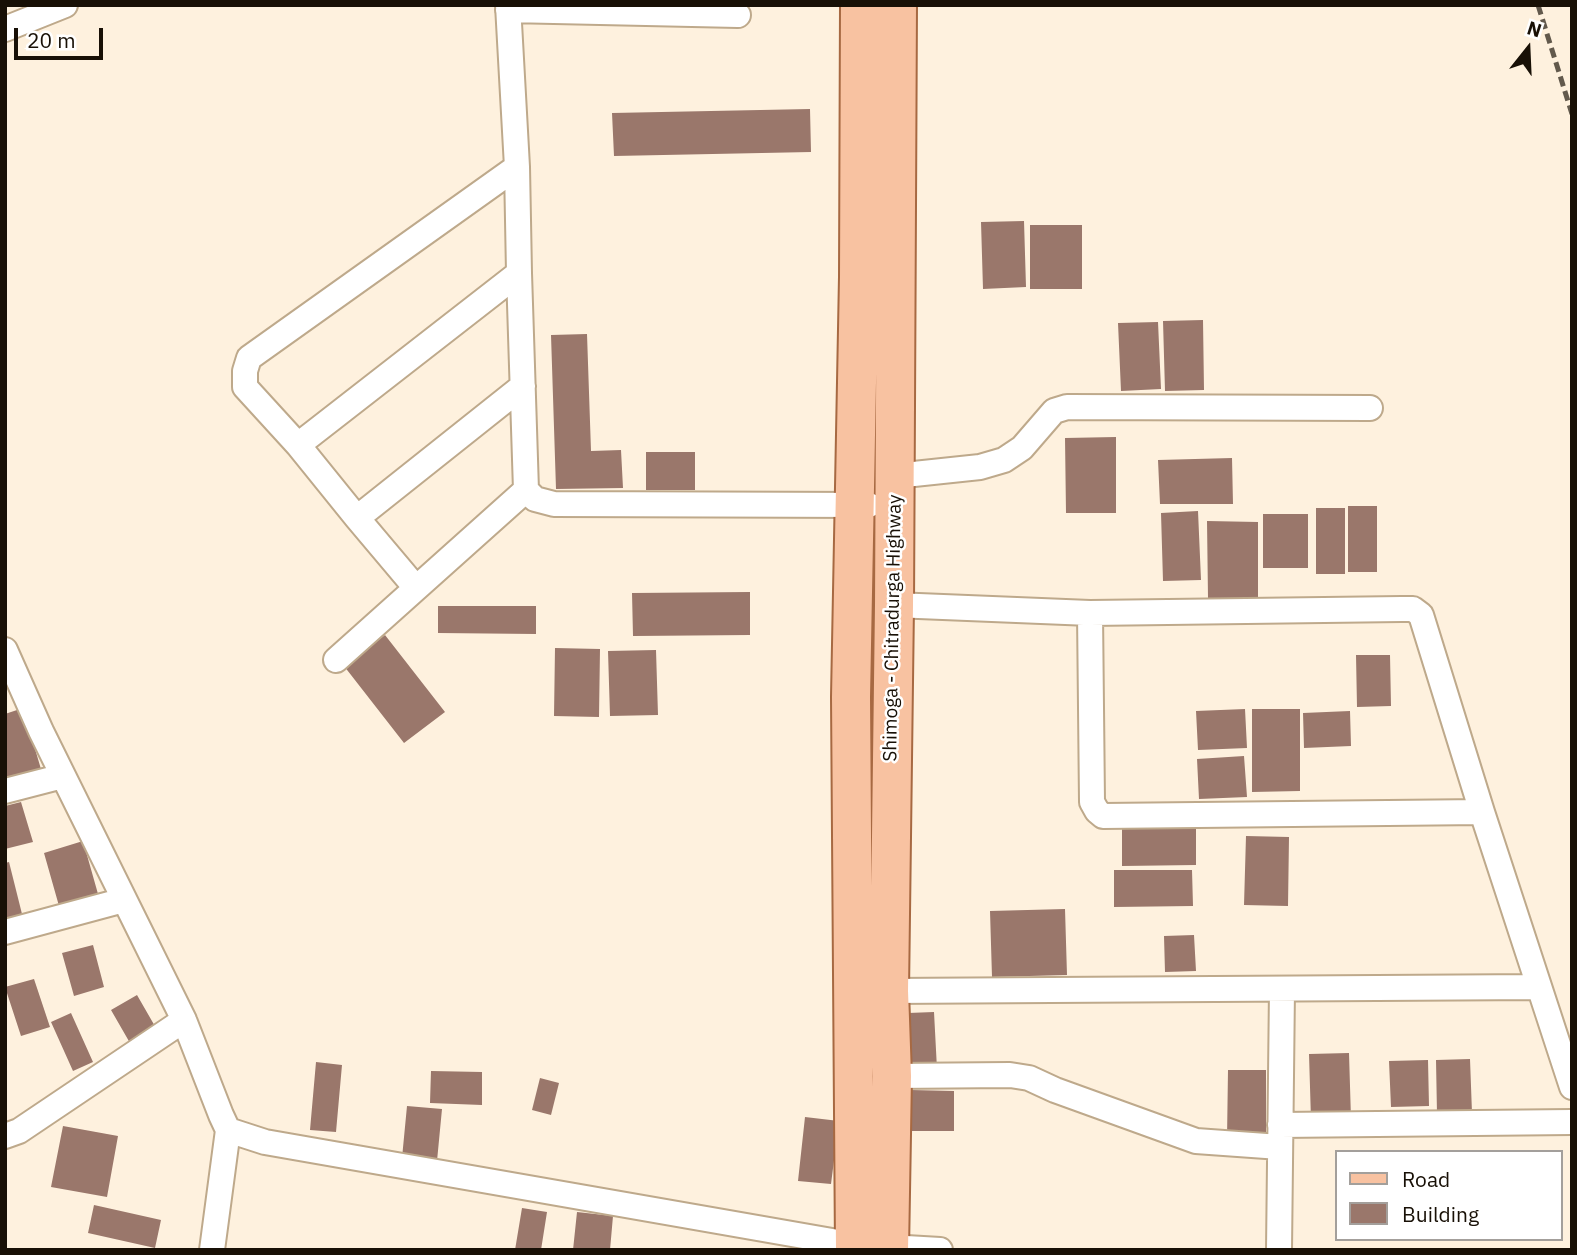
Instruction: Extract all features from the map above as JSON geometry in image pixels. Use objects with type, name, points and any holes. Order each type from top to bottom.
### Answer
[{"type":"main road","name":"Shimoga - Chitradurga Highway","points":[[860,5],[859,277],[851,697],[872,1248]]},
{"type":"main road","name":"Shimoga - Chitradurga Highway","points":[[872,1248],[892,1076],[889,991],[897,5]]},
{"type":"street","points":[[5,29],[65,5]]},
{"type":"street","points":[[738,15],[508,8],[517,167],[526,490],[535,499],[554,504],[855,505],[1004,460],[1022,448],[1054,411],[1067,407],[1370,408]]},
{"type":"street","points":[[416,588],[298,445],[245,387],[245,371],[249,358],[517,167]]},
{"type":"street","points":[[298,445],[519,273]]},
{"type":"street","points":[[357,518],[523,386]]},
{"type":"street","points":[[336,660],[526,490]]},
{"type":"street","points":[[894,605],[1090,613],[1412,609],[1421,615],[1572,1087]]},
{"type":"street","points":[[1090,613],[1092,802],[1103,816],[1482,812]]},
{"type":"street","points":[[5,650],[41,731],[184,1020],[228,1130],[212,1250]]},
{"type":"street","points":[[5,791],[63,776]]},
{"type":"street","points":[[5,932],[124,900]]},
{"type":"street","points":[[889,991],[1539,987]]},
{"type":"street","points":[[1279,1250],[1282,989]]},
{"type":"street","points":[[5,1136],[19,1131],[184,1020]]},
{"type":"street","points":[[892,1076],[1010,1075],[1029,1078],[1196,1141],[1572,1122]]},
{"type":"street","points":[[228,1130],[265,1142],[872,1248],[940,1250]]},
{"type":"building","points":[[810,109],[811,152],[614,156],[612,113]]},
{"type":"building","points":[[1024,221],[1026,287],[983,289],[981,222]]},
{"type":"building","points":[[1030,225],[1082,225],[1082,289],[1030,289]]},
{"type":"building","points":[[1203,320],[1204,390],[1165,391],[1163,321]]},
{"type":"building","points":[[1158,322],[1161,389],[1121,391],[1118,323]]},
{"type":"building","points":[[587,334],[591,451],[621,450],[623,488],[556,489],[551,335]]},
{"type":"building","points":[[1116,437],[1116,513],[1066,513],[1065,438]]},
{"type":"building","points":[[646,452],[695,452],[695,490],[646,490]]},
{"type":"building","points":[[1232,458],[1233,504],[1160,504],[1158,460]]},
{"type":"building","points":[[1348,506],[1377,506],[1377,572],[1348,572]]},
{"type":"building","points":[[1316,508],[1345,508],[1345,574],[1316,574]]},
{"type":"building","points":[[1198,511],[1201,580],[1163,581],[1161,513]]},
{"type":"building","points":[[1263,514],[1308,514],[1308,568],[1263,568]]},
{"type":"building","points":[[1207,521],[1258,522],[1258,599],[1208,598]]},
{"type":"building","points":[[750,592],[750,635],[633,636],[632,593]]},
{"type":"building","points":[[438,606],[536,606],[536,634],[438,633]]},
{"type":"building","points":[[385,635],[445,712],[404,743],[344,666]]},
{"type":"building","points":[[555,648],[600,649],[599,717],[554,716]]},
{"type":"building","points":[[656,650],[658,715],[610,716],[608,651]]},
{"type":"building","points":[[1356,655],[1390,655],[1391,706],[1357,707]]},
{"type":"building","points":[[23,708],[43,776],[5,788],[5,714]]},
{"type":"building","points":[[1245,709],[1247,748],[1198,750],[1196,711]]},
{"type":"building","points":[[1252,709],[1300,709],[1300,791],[1252,792]]},
{"type":"building","points":[[1350,711],[1351,746],[1304,748],[1303,713]]},
{"type":"building","points":[[1244,756],[1247,797],[1199,799],[1197,759]]},
{"type":"building","points":[[21,802],[33,842],[5,849],[5,806]]},
{"type":"building","points":[[1196,825],[1196,865],[1122,866],[1122,826]]},
{"type":"building","points":[[1246,836],[1289,837],[1288,906],[1244,905]]},
{"type":"building","points":[[83,841],[100,901],[61,913],[44,853]]},
{"type":"building","points":[[9,862],[22,914],[5,918],[5,863]]},
{"type":"building","points":[[1114,870],[1192,870],[1193,906],[1114,907]]},
{"type":"building","points":[[1065,909],[1067,975],[992,977],[990,911]]},
{"type":"building","points":[[1194,935],[1196,971],[1165,972],[1164,936]]},
{"type":"building","points":[[93,945],[104,987],[74,996],[62,953]]},
{"type":"building","points":[[34,979],[50,1027],[21,1036],[5,987]]},
{"type":"building","points":[[137,995],[156,1028],[130,1043],[111,1010]]},
{"type":"building","points":[[934,1012],[937,1069],[910,1069],[908,1013]]},
{"type":"building","points":[[71,1013],[93,1062],[73,1071],[51,1022]]},
{"type":"building","points":[[1349,1053],[1351,1119],[1311,1120],[1309,1054]]},
{"type":"building","points":[[1470,1059],[1472,1113],[1437,1114],[1436,1060]]},
{"type":"building","points":[[1428,1060],[1429,1106],[1391,1107],[1389,1061]]},
{"type":"building","points":[[316,1062],[342,1065],[336,1132],[310,1130]]},
{"type":"building","points":[[1228,1070],[1266,1070],[1266,1140],[1227,1139]]},
{"type":"building","points":[[431,1071],[482,1072],[482,1105],[430,1103]]},
{"type":"building","points":[[540,1078],[559,1083],[551,1115],[532,1110]]},
{"type":"building","points":[[911,1090],[954,1091],[954,1131],[911,1131]]},
{"type":"building","points":[[407,1106],[442,1109],[437,1161],[402,1158]]},
{"type":"building","points":[[805,1117],[839,1121],[831,1184],[798,1181]]},
{"type":"building","points":[[63,1126],[118,1136],[107,1197],[51,1187]]},
{"type":"building","points":[[94,1205],[161,1220],[155,1248],[88,1233]]},
{"type":"building","points":[[522,1208],[547,1212],[541,1250],[515,1250]]},
{"type":"building","points":[[577,1212],[613,1216],[610,1250],[573,1250]]},
{"type":"railway","points":[[1538,5],[1572,114]]}]
